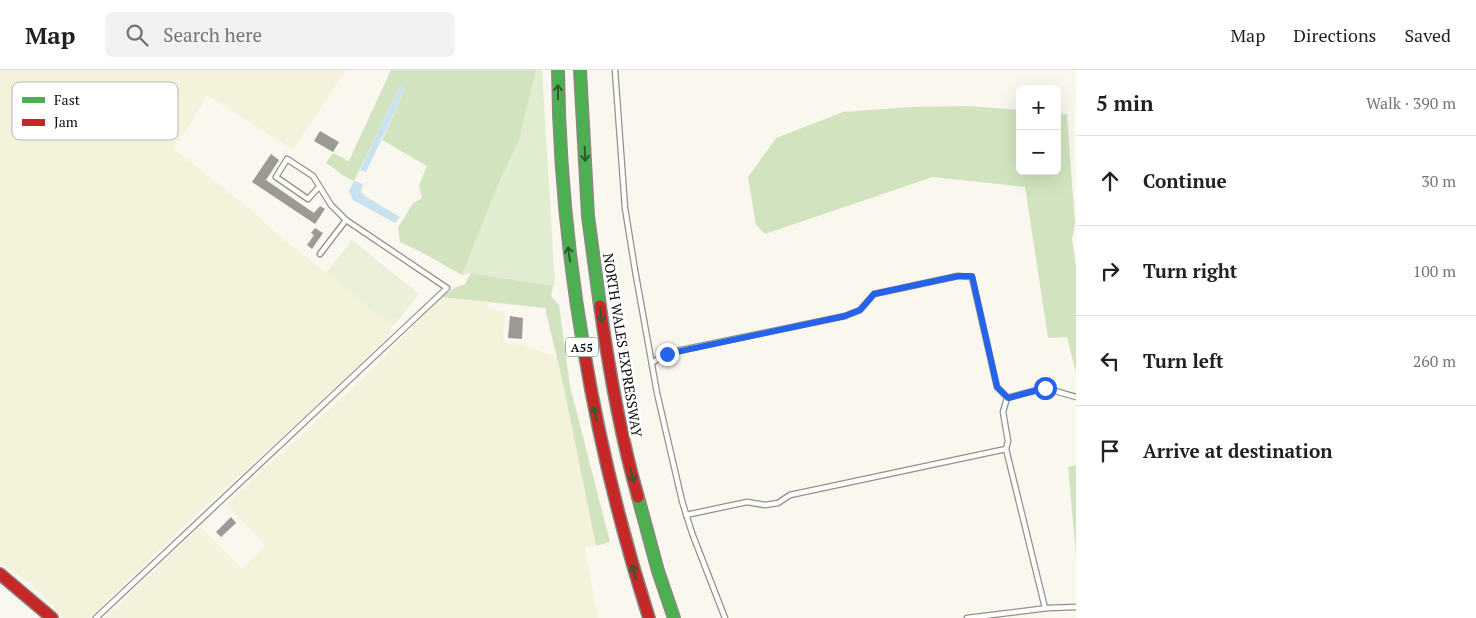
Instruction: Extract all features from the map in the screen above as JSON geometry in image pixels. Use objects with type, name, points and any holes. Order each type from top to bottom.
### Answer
[{"type":"main road","name":"A55","points":[[558,70],[558,112],[565,223],[584,363],[608,477],[634,574],[649,618]]},
{"type":"main road","name":"NORTH WALES EXPRESSWAY","points":[[580,70],[588,216],[607,355],[628,459],[658,571],[674,617]]},
{"type":"main road","points":[[0,574],[52,618]]},
{"type":"lane","points":[[615,70],[625,208],[652,362],[686,514],[726,618]]},
{"type":"lane","points":[[96,618],[447,288],[346,220],[331,205],[313,176],[287,159],[276,177],[308,199],[319,187]]},
{"type":"lane","points":[[320,254],[346,220]]},
{"type":"lane","points":[[652,362],[667,354],[845,316],[860,310],[874,294],[958,276],[972,276],[997,387],[1008,398]]},
{"type":"lane","points":[[1008,398],[1045,388],[1076,397]]},
{"type":"lane","points":[[1008,398],[1003,412],[1008,441],[1006,449],[1045,608]]},
{"type":"lane","points":[[686,514],[747,502],[771,504],[790,495],[1006,449]]},
{"type":"lane","points":[[967,618],[1045,608],[1076,607]]},
{"type":"shaded area","points":[[0,70],[346,70],[293,150],[207,95],[192,122],[173,148],[246,206],[278,235],[393,326],[388,337],[312,410],[201,510],[89,618],[64,618],[30,583],[0,563]]},
{"type":"shaded area","points":[[441,297],[488,303],[488,307],[505,313],[503,342],[526,346],[557,357],[596,546],[585,548],[598,618],[105,618],[200,527],[242,569],[265,545],[226,504],[365,377]]},
{"type":"green space","points":[[391,70],[536,70],[519,140],[497,187],[462,275],[400,242],[398,228],[413,203],[422,198],[419,185],[427,166],[382,140],[405,89],[400,87],[354,181],[326,163],[333,153],[349,161]]},
{"type":"green space","points":[[536,70],[542,70],[555,284],[553,286],[471,273],[462,275],[497,187],[519,140]]},
{"type":"green space","points":[[968,106],[1016,110],[1016,175],[1061,175],[1061,113],[1067,114],[1075,224],[1072,239],[1076,267],[1076,373],[1067,337],[1048,338],[1025,187],[933,177],[765,234],[756,225],[748,177],[776,138],[843,112],[910,107]]},
{"type":"green space","points":[[352,240],[419,294],[393,326],[326,273]]},
{"type":"green space","points":[[471,273],[553,286],[551,296],[559,305],[570,386],[610,542],[596,546],[562,379],[545,308],[441,297],[456,287],[465,284]]},
{"type":"green space","points":[[1076,465],[1076,556],[1068,467]]},
{"type":"water","points":[[400,87],[405,89],[366,172],[360,170]]},
{"type":"water","points":[[354,181],[363,184],[361,192],[365,196],[400,217],[395,223],[353,200],[349,191]]},
{"type":"building","points":[[320,131],[339,142],[333,152],[314,141]]},
{"type":"building","points":[[271,154],[279,160],[266,180],[314,213],[320,206],[325,209],[315,224],[252,182]]},
{"type":"building","points":[[315,228],[323,233],[312,249],[307,245],[314,235],[311,233]]},
{"type":"building","points":[[510,316],[523,318],[522,339],[508,338]]},
{"type":"building","points":[[231,517],[236,523],[221,537],[216,532]]},
{"type":"traffic: fast","points":[[558,70],[565,210],[584,350]]},
{"type":"traffic: fast","points":[[580,70],[588,216],[600,306]]},
{"type":"traffic: fast","points":[[638,497],[658,571],[674,618]]},
{"type":"traffic: jam","points":[[600,306],[616,402],[638,497]]},
{"type":"traffic: jam","points":[[584,350],[612,485],[629,552],[649,618]]},
{"type":"traffic: jam","points":[[0,574],[52,618]]},
{"type":"route","points":[[667,354],[845,316],[860,310],[874,294],[958,276],[972,276],[997,387],[1008,398],[1045,388]]}]
